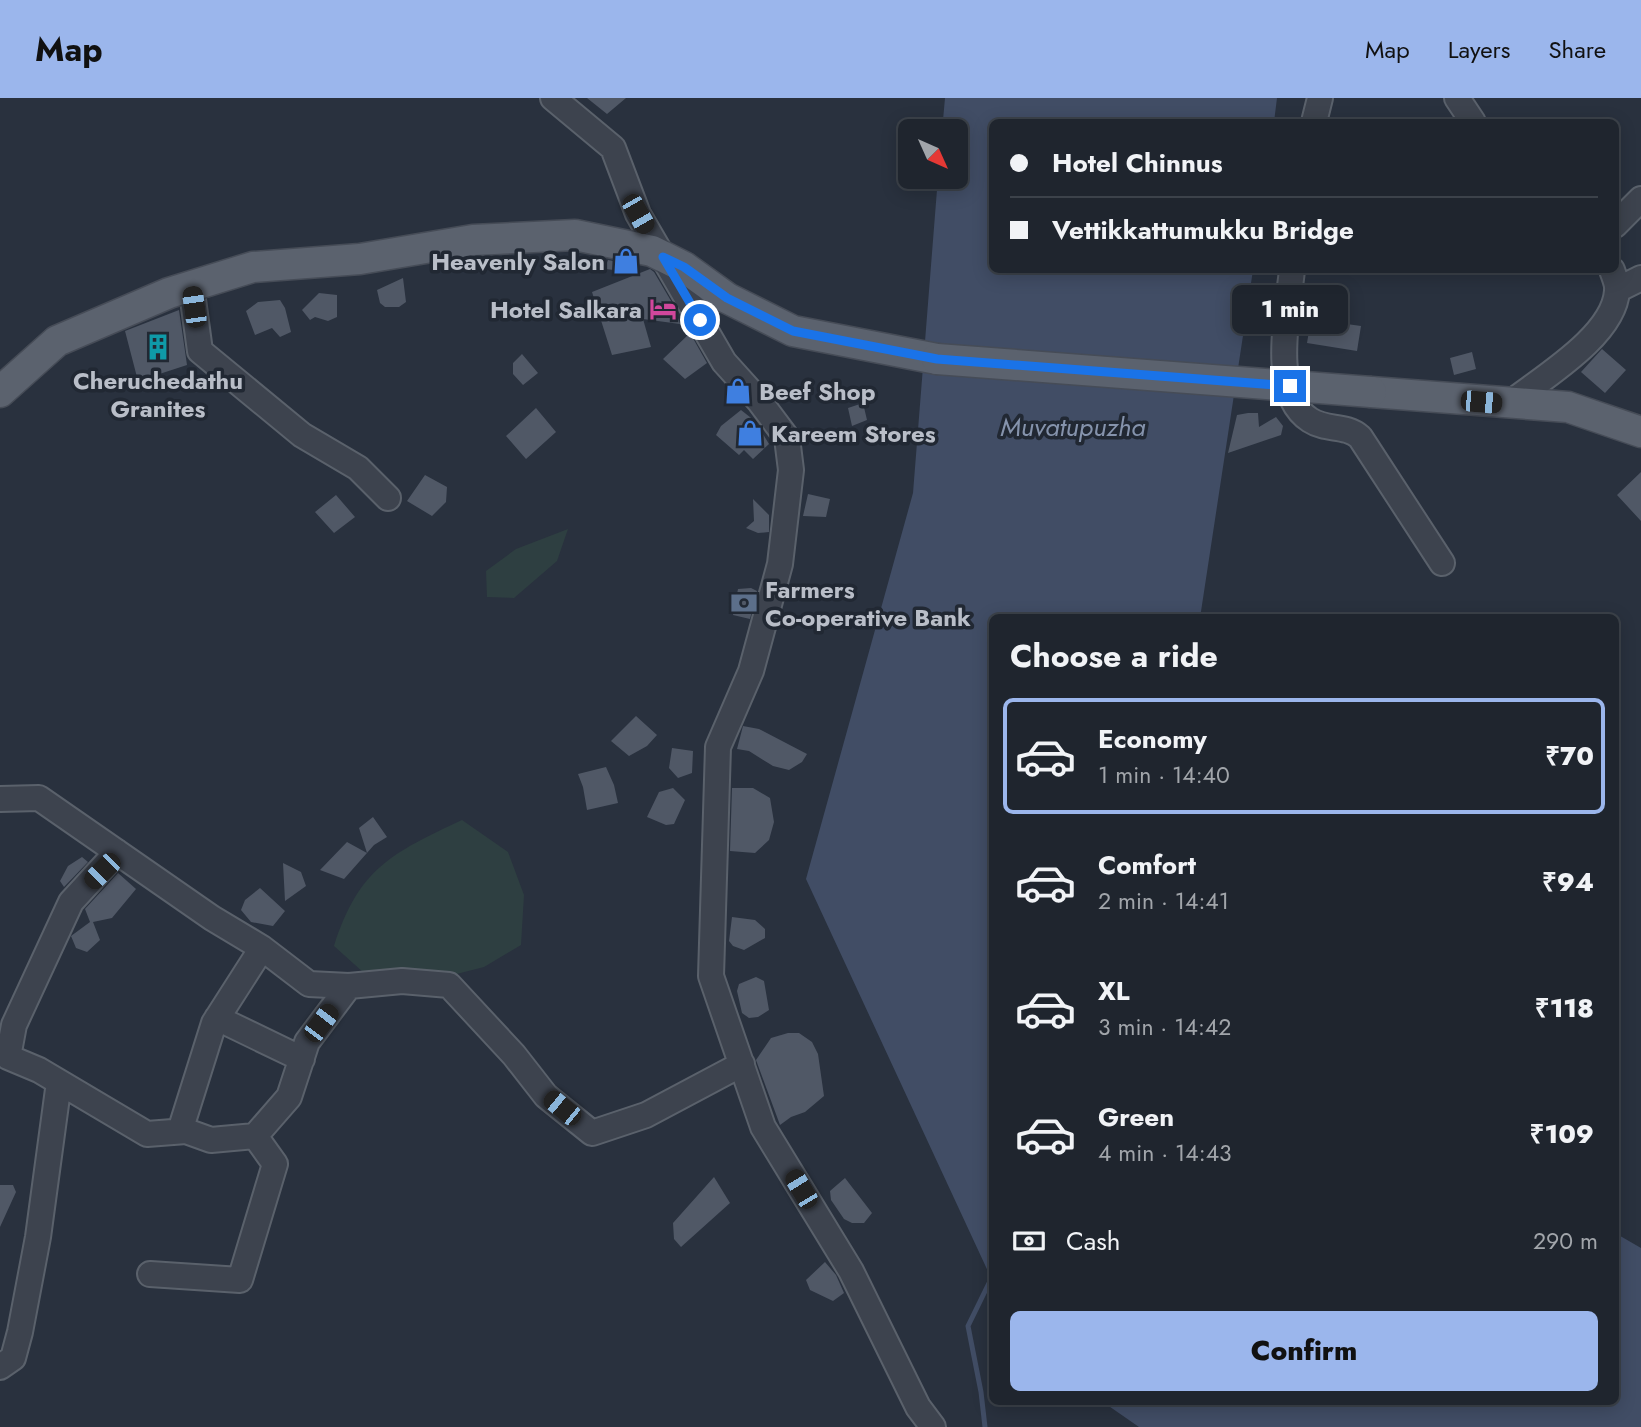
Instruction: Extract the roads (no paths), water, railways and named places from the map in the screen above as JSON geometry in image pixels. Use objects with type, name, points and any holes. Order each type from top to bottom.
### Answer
[{"type":"main road","points":[[0,392],[57,341],[191,285],[253,267],[360,259],[473,240],[575,235],[652,251],[684,267],[727,298],[793,331],[937,359],[1569,407],[1641,432]]},
{"type":"street","points":[[553,98],[613,149],[638,214],[724,362],[788,438],[791,470],[779,564],[751,671],[718,747],[711,976],[763,1127],[851,1272],[918,1407],[933,1427]]},
{"type":"street","points":[[1315,119],[1320,98]]},
{"type":"street","points":[[1457,98],[1471,119]]},
{"type":"street","points":[[1619,221],[1641,199]]},
{"type":"street","points":[[1292,273],[1283,364],[1296,408],[1311,421],[1325,426],[1348,428],[1360,437],[1442,563]]},
{"type":"street","points":[[1509,404],[1594,338],[1608,318],[1615,280],[1641,278]]},
{"type":"street","points":[[191,285],[200,351],[302,435],[358,468],[388,498]]},
{"type":"street","points":[[0,799],[39,798],[212,918],[262,948],[309,984],[349,986],[402,981],[449,985],[514,1055],[546,1096],[592,1133],[646,1115],[742,1064]]},
{"type":"street","points":[[117,852],[71,902],[65,921],[14,1025],[8,1057],[58,1082],[147,1134],[180,1131],[211,1140],[255,1136],[289,1097],[307,1042],[349,986]]},
{"type":"street","points":[[180,1131],[217,1018],[262,948]]},
{"type":"street","points":[[217,1018],[302,1059]]},
{"type":"street","points":[[0,1367],[13,1358],[20,1332],[38,1237],[58,1082]]},
{"type":"street","points":[[150,1274],[240,1280],[275,1164],[255,1136]]},
{"type":"water","name":"Muvatupuzha","points":[[945,98],[1277,98],[1274,119],[989,119],[989,273],[1253,273],[1201,614],[989,614],[989,1274],[806,879],[913,493],[937,189],[968,189],[968,119],[943,119]]},
{"type":"water","points":[[1619,1235],[1641,1248],[1641,1427],[1139,1427],[1107,1405],[1619,1405]]},
{"type":"waterway","points":[[985,1427],[968,1326],[989,1283]]},
{"type":"place","name":"Heavenly Salon","points":[[626,261]]},
{"type":"place","name":"Hotel Salkara","points":[[663,309]]},
{"type":"place","name":"Cheruchedathu Granites","points":[[158,347]]},
{"type":"place","name":"Beef Shop","points":[[738,391]]},
{"type":"place","name":"Kareem Stores","points":[[750,433]]},
{"type":"place","name":"Farmers Co-operative Bank","points":[[744,603]]}]
